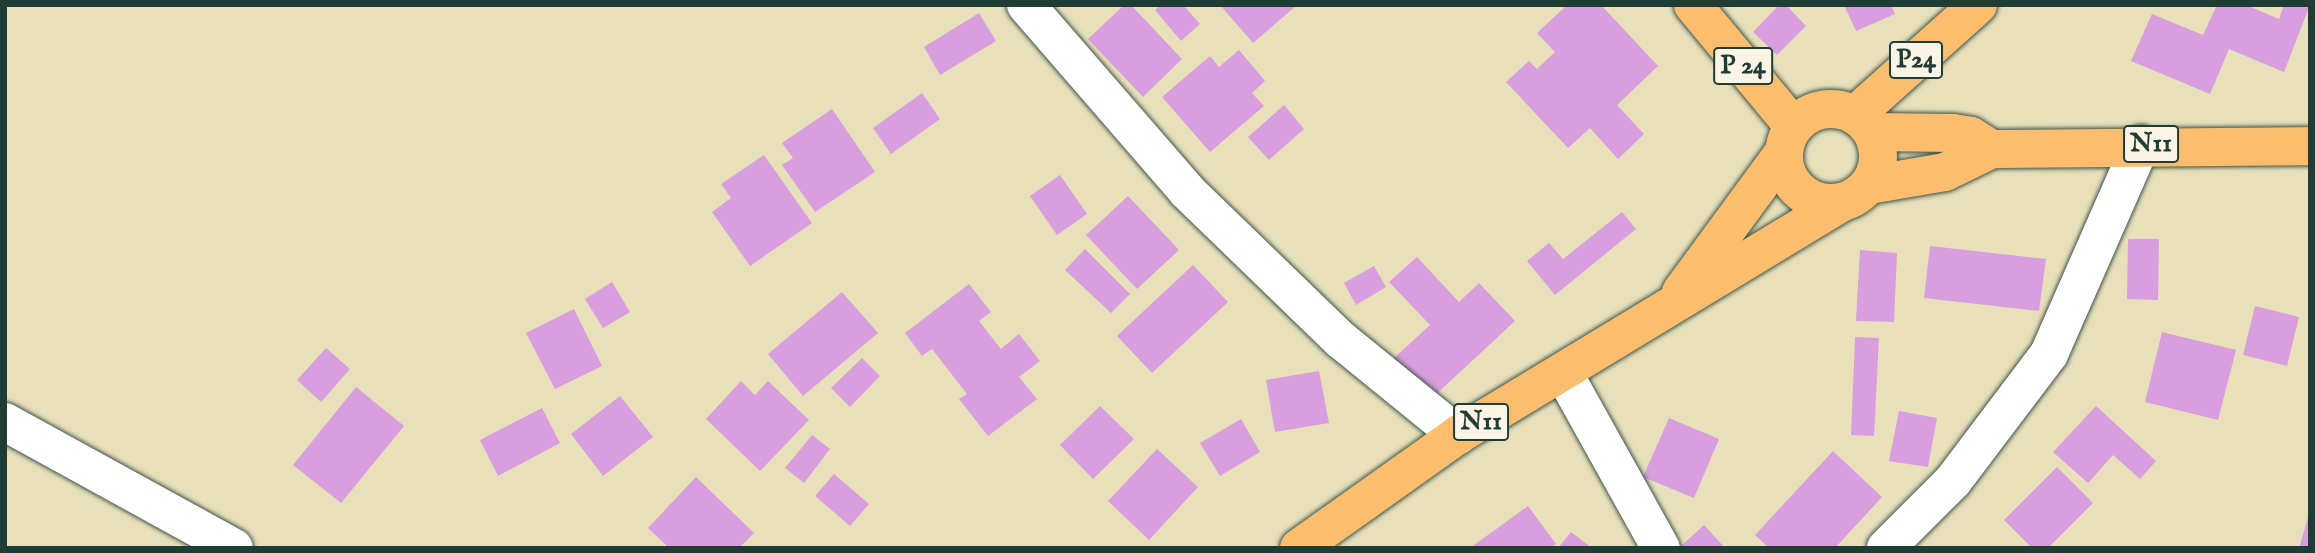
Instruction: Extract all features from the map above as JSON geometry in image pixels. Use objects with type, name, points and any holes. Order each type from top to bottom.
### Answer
[{"type":"main road","name":"P 24","points":[[1693,5],[1788,139]]},
{"type":"main road","name":"P24","points":[[1864,124],[1978,5]]},
{"type":"main road","points":[[1669,308],[1855,194],[1879,150],[1864,124],[1829,108],[1803,117],[1788,139],[1788,177],[1799,192],[1825,203],[1855,194]]},
{"type":"main road","name":"N11","points":[[1864,124],[1971,136],[1992,149]]},
{"type":"main road","name":"N11","points":[[1299,548],[1458,435],[1564,374],[1669,308],[1788,139]]},
{"type":"main road","name":"N11","points":[[1855,194],[1945,172],[1992,149],[2141,144],[2310,146]]},
{"type":"street","points":[[1026,5],[1187,191],[1341,340],[1458,435]]},
{"type":"street","points":[[1886,548],[1953,481],[2049,354],[2141,144]]},
{"type":"street","points":[[1564,374],[1661,548]]},
{"type":"street","points":[[5,422],[234,548]]},
{"type":"building","points":[[1124,5],[1131,5],[1182,59],[1143,97],[1088,39]]},
{"type":"building","points":[[1161,5],[1183,5],[1200,24],[1181,41],[1155,10]]},
{"type":"building","points":[[1220,5],[1297,5],[1253,43]]},
{"type":"building","points":[[1567,5],[1601,5],[1658,66],[1617,105],[1644,134],[1618,159],[1590,128],[1568,148],[1506,82],[1529,61],[1537,69],[1555,52],[1537,33]]},
{"type":"building","points":[[1779,5],[1786,5],[1806,26],[1777,55],[1753,32]]},
{"type":"building","points":[[1844,5],[1891,5],[1895,14],[1856,31]]},
{"type":"building","points":[[2217,5],[2246,5],[2279,19],[2284,5],[2310,5],[2284,72],[2229,49],[2210,94],[2131,61],[2152,14],[2203,35]]},
{"type":"building","points":[[979,13],[996,41],[940,75],[924,47]]},
{"type":"building","points":[[1239,50],[1265,81],[1252,93],[1264,106],[1210,152],[1162,97],[1210,56],[1219,67]]},
{"type":"building","points":[[922,93],[940,119],[891,154],[873,128]]},
{"type":"building","points":[[1284,105],[1304,129],[1269,160],[1248,137]]},
{"type":"building","points":[[832,109],[875,172],[815,212],[782,165],[793,158],[782,143]]},
{"type":"building","points":[[764,155],[812,223],[750,266],[712,212],[731,198],[721,184]]},
{"type":"building","points":[[1060,175],[1087,214],[1057,235],[1030,196]]},
{"type":"building","points":[[1128,196],[1179,250],[1137,289],[1086,235]]},
{"type":"building","points":[[1622,212],[1636,229],[1555,295],[1527,261],[1549,243],[1563,259]]},
{"type":"building","points":[[2128,239],[2159,239],[2158,300],[2127,299]]},
{"type":"building","points":[[1930,246],[2046,259],[2039,311],[1924,298]]},
{"type":"building","points":[[1085,249],[1130,294],[1111,313],[1065,270]]},
{"type":"building","points":[[1860,250],[1897,253],[1894,322],[1856,321]]},
{"type":"building","points":[[1417,257],[1459,302],[1479,283],[1515,321],[1431,399],[1393,359],[1430,325],[1389,282]]},
{"type":"building","points":[[1193,265],[1228,302],[1152,373],[1117,336]]},
{"type":"building","points":[[1374,266],[1386,287],[1356,305],[1344,283]]},
{"type":"building","points":[[612,282],[630,312],[603,328],[585,299]]},
{"type":"building","points":[[969,284],[991,312],[979,321],[1001,349],[1019,334],[1040,361],[1019,377],[1037,399],[988,436],[959,399],[967,394],[932,349],[922,356],[905,333]]},
{"type":"building","points":[[842,292],[878,333],[803,396],[768,354]]},
{"type":"building","points":[[2255,306],[2299,317],[2287,366],[2243,355]]},
{"type":"building","points":[[574,309],[602,366],[555,389],[526,333]]},
{"type":"building","points":[[2162,332],[2236,350],[2218,420],[2145,402]]},
{"type":"building","points":[[1855,337],[1879,338],[1874,436],[1851,435]]},
{"type":"building","points":[[326,348],[350,369],[321,402],[297,380]]},
{"type":"building","points":[[862,358],[880,376],[850,407],[831,388]]},
{"type":"building","points":[[1319,371],[1329,423],[1275,432],[1266,380]]},
{"type":"building","points":[[741,381],[755,395],[768,381],[809,420],[760,471],[706,419]]},
{"type":"building","points":[[356,387],[404,426],[341,503],[293,465]]},
{"type":"building","points":[[620,396],[653,437],[603,476],[571,434]]},
{"type":"building","points":[[1100,406],[1134,439],[1093,479],[1060,445]]},
{"type":"building","points":[[2096,406],[2156,461],[2140,479],[2113,455],[2088,483],[2053,452]]},
{"type":"building","points":[[542,408],[560,443],[498,476],[480,440]]},
{"type":"building","points":[[1899,411],[1937,418],[1928,467],[1889,461]]},
{"type":"building","points":[[1669,418],[1719,439],[1694,498],[1643,477]]},
{"type":"building","points":[[1241,419],[1260,452],[1220,476],[1200,443]]},
{"type":"building","points":[[812,435],[830,449],[804,483],[785,468]]},
{"type":"building","points":[[1157,449],[1198,487],[1149,540],[1108,501]]},
{"type":"building","points":[[1833,451],[1882,497],[1835,548],[1769,548],[1755,535]]},
{"type":"building","points":[[2057,467],[2093,503],[2048,548],[2032,548],[2004,520]]},
{"type":"building","points":[[834,474],[869,504],[850,526],[815,496]]},
{"type":"building","points":[[696,477],[754,533],[739,548],[669,548],[648,528]]},
{"type":"building","points":[[1528,506],[1556,544],[1550,548],[1470,548]]},
{"type":"building","points":[[2309,514],[2310,548],[2299,548]]},
{"type":"building","points":[[1704,525],[1725,548],[1681,546]]},
{"type":"building","points":[[1571,532],[1592,548],[1558,548]]}]
